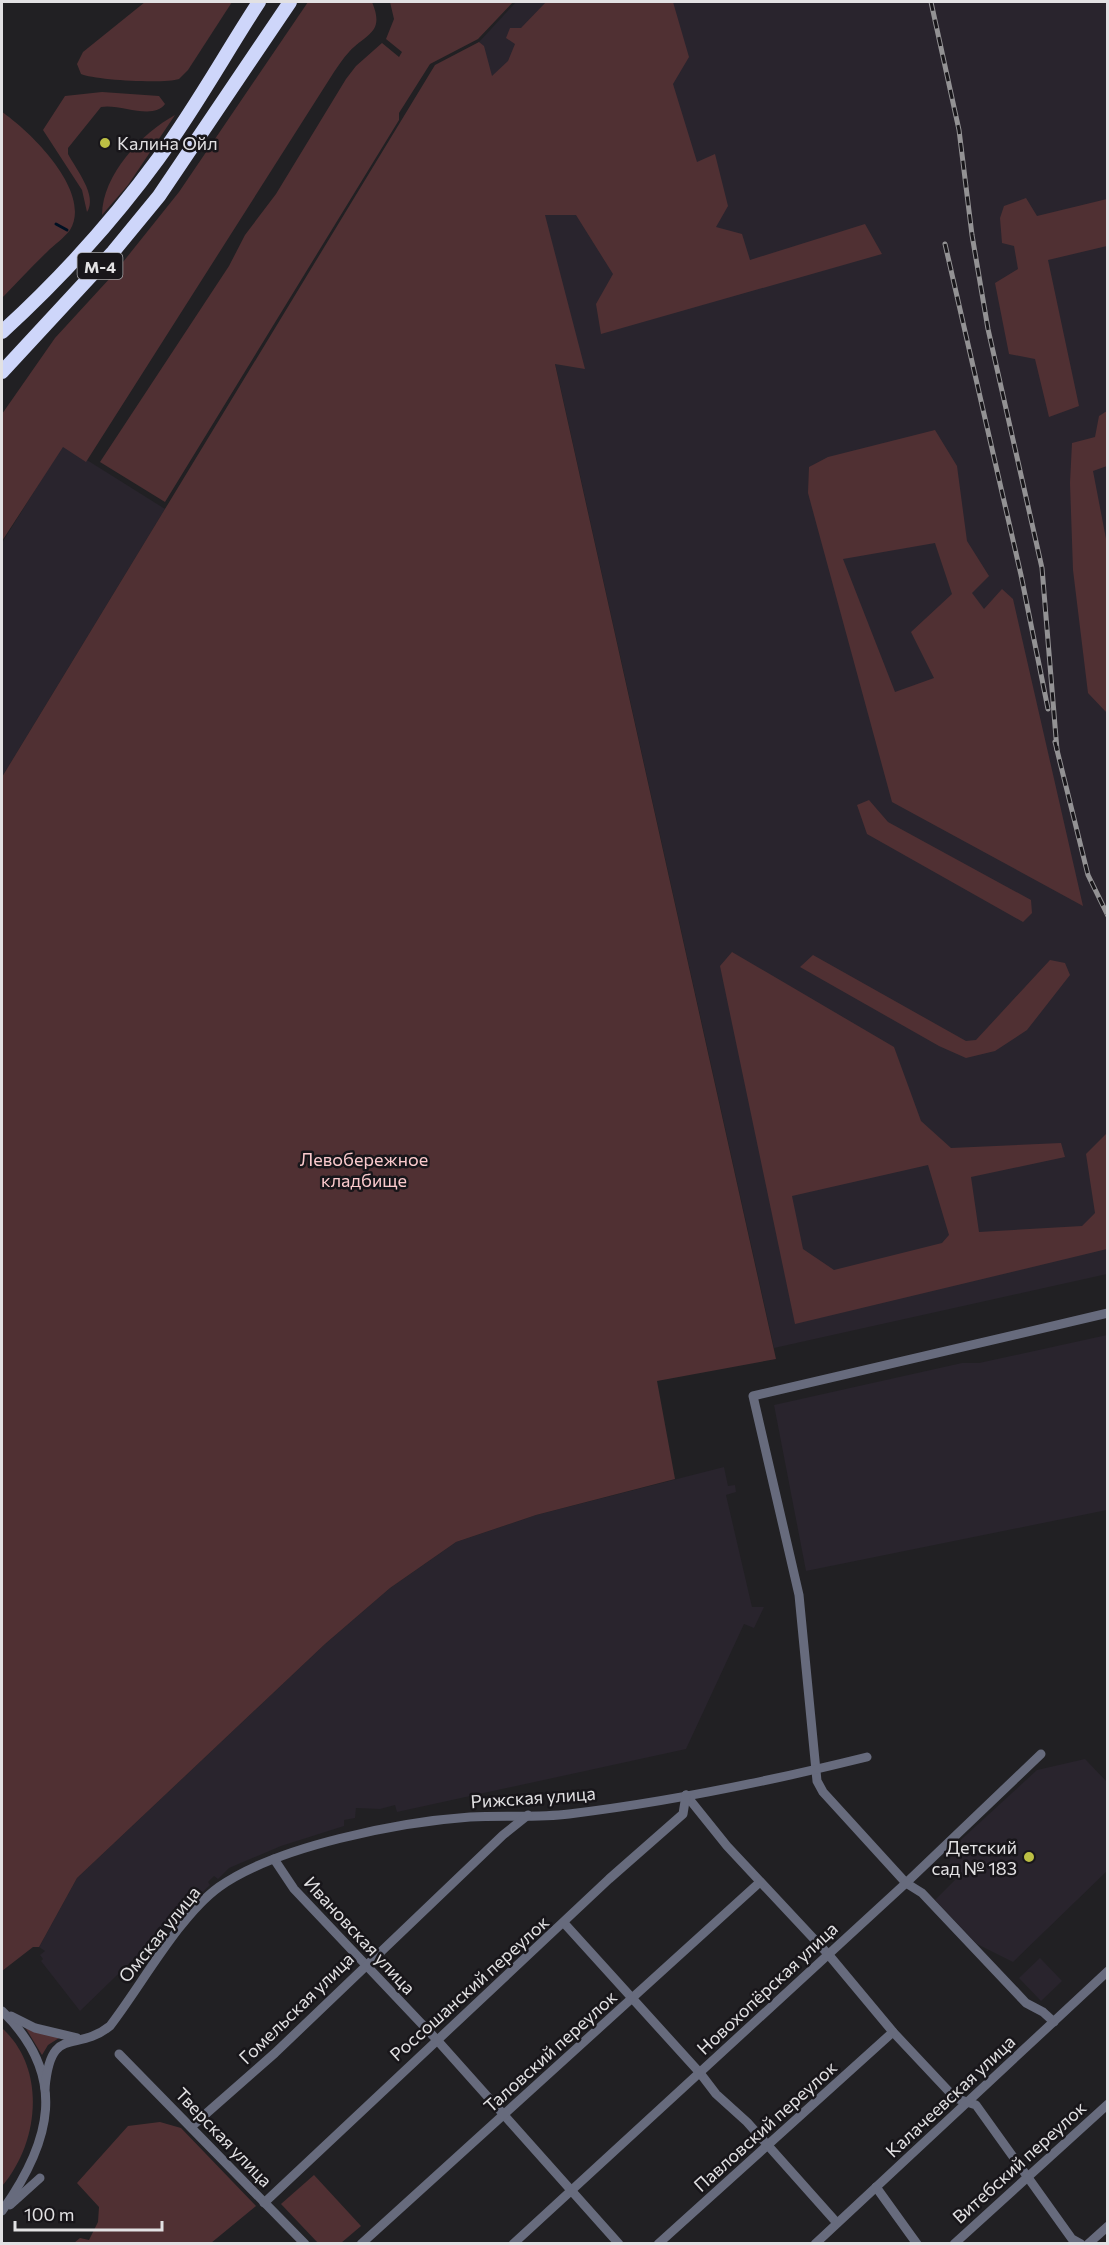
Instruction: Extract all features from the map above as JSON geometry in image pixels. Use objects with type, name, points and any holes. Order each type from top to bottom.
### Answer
[{"type":"highway","name":"М-4","points":[[2,332],[94,238],[131,194],[192,109],[259,2]]},
{"type":"highway","name":"М-4","points":[[2,372],[106,260],[159,196],[290,2]]},
{"type":"street","points":[[1054,2022],[1043,2012],[1026,2003],[922,1893],[906,1883],[823,1792],[814,1770],[815,1749],[799,1595],[753,1396],[1107,1313]]},
{"type":"street","name":"Новохопёрская улица","points":[[513,2244],[906,1883],[1041,1754]]},
{"type":"street","name":"Рижская улица","points":[[274,1859],[328,1842],[396,1828],[468,1817],[568,1815],[686,1795],[814,1770],[867,1757]]},
{"type":"street","points":[[686,1795],[760,1882],[828,1954],[893,2032],[956,2098],[976,2105],[1072,2239],[1081,2244]]},
{"type":"street","name":"Россошанский переулок","points":[[264,2203],[609,1879],[684,1814],[686,1795]]},
{"type":"street","name":"Гомельская улица","points":[[192,2126],[275,2053],[503,1835],[528,1815]]},
{"type":"street","name":"Ивановская улица","points":[[274,1859],[294,1889],[436,2040],[619,2244]]},
{"type":"street","name":"Омская улица","points":[[45,2088],[49,2061],[55,2050],[79,2038],[94,2036],[110,2026],[201,1902],[239,1875],[274,1859]]},
{"type":"street","name":"Таловский переулок","points":[[361,2244],[760,1882]]},
{"type":"street","points":[[564,1923],[700,2073],[716,2094],[768,2145],[837,2223]]},
{"type":"street","name":"Калачеевская улица","points":[[815,2244],[1107,1971]]},
{"type":"street","points":[[2,2010],[35,2028],[79,2038]]},
{"type":"street","points":[[2,2010],[31,2044],[45,2088],[45,2117],[39,2145],[29,2168],[2,2212]]},
{"type":"street","name":"Павловский переулок","points":[[658,2244],[893,2032]]},
{"type":"street","name":"Тверская улица","points":[[119,2054],[192,2126],[304,2244]]},
{"type":"street","name":"Витебский переулок","points":[[954,2244],[1107,2104]]},
{"type":"street","points":[[2,2212],[40,2178]]},
{"type":"street","points":[[876,2187],[916,2244]]},
{"type":"street","points":[[1088,2244],[1107,2226]]},
{"type":"shaded area","points":[[516,2],[1107,2],[1107,1274],[774,1348],[555,363],[479,42]]},
{"type":"shaded area","points":[[63,445],[165,509],[2,777],[2,543]]},
{"type":"shaded area","points":[[1107,1335],[1107,1510],[806,1571],[774,1405],[962,1363],[979,1363]]},
{"type":"shaded area","points":[[724,1467],[728,1486],[735,1485],[736,1492],[726,1495],[752,1607],[764,1607],[754,1628],[744,1624],[686,1749],[397,1812],[395,1805],[380,1809],[356,1808],[355,1818],[344,1820],[344,1826],[281,1846],[229,1868],[218,1879],[214,1876],[208,1882],[210,1885],[80,2011],[41,1961],[43,1959],[40,1955],[45,1951],[39,1947],[77,1878],[325,1644],[390,1588],[456,1542],[536,1515]]},
{"type":"shaded area","name":"Детский сад № 183","points":[[1085,1759],[1107,1782],[1107,1871],[1013,1962],[977,1944],[935,1900],[958,1877],[949,1866],[952,1848],[1037,1770]]},
{"type":"shaded area","points":[[1040,1958],[1062,1981],[1041,2001],[1019,1978]]},
{"type":"green space","points":[[145,2],[232,2],[188,70],[179,79],[129,81],[81,74],[77,64],[83,52]]},
{"type":"green space","points":[[308,2],[372,2],[375,26],[368,36],[347,54],[334,72],[86,462],[63,447],[2,541],[2,414],[55,338],[111,277],[179,192]]},
{"type":"green space","points":[[390,2],[513,2],[478,39],[430,64],[399,113],[399,120],[165,502],[100,462],[229,266],[245,235],[276,194],[346,79],[356,66],[382,43],[399,57],[402,52],[386,39],[394,19]]},
{"type":"green space","name":"Левобережное кладбище","points":[[546,2],[673,2],[689,57],[673,84],[697,162],[715,154],[728,206],[716,227],[742,234],[750,260],[865,224],[882,254],[601,334],[596,304],[613,274],[576,215],[545,215],[585,369],[555,364],[776,1359],[657,1381],[675,1479],[536,1515],[456,1542],[390,1588],[325,1644],[77,1878],[39,1947],[33,1947],[2,1971],[2,777],[435,65],[479,42],[484,46],[492,76],[508,61],[515,44],[506,38],[510,28],[521,28]]},
{"type":"green space","points":[[102,92],[159,96],[165,104],[160,109],[152,111],[101,107],[68,148],[68,154],[88,191],[90,206],[87,212],[82,190],[43,130],[65,96]]},
{"type":"green space","points":[[2,112],[28,133],[55,164],[73,198],[75,215],[68,233],[2,298]]},
{"type":"green space","points":[[175,115],[128,185],[102,215],[109,185],[126,157],[137,144]]},
{"type":"green space","points":[[1026,198],[1037,216],[1107,199],[1107,246],[1048,260],[1079,406],[1049,417],[1035,359],[1009,354],[995,283],[1018,269],[1014,246],[1002,243],[1000,218],[1004,206]]},
{"type":"green space","points":[[1107,411],[1107,466],[1093,471],[1107,544],[1107,713],[1088,693],[1073,570],[1070,483],[1072,443],[1095,437],[1099,416]]},
{"type":"green space","points":[[935,430],[957,466],[967,541],[989,576],[972,593],[984,609],[1002,589],[1013,599],[1083,906],[892,802],[808,493],[809,467],[828,457]],"holes":[[[935,543],[952,594],[911,632],[934,678],[895,692],[843,559]]]},
{"type":"green space","points":[[869,800],[888,822],[1031,900],[1032,913],[1023,922],[867,834],[857,805]]},
{"type":"green space","points":[[732,952],[894,1047],[921,1121],[951,1148],[1061,1143],[1065,1157],[971,1177],[979,1232],[1082,1226],[1095,1213],[1086,1154],[1107,1133],[1107,1249],[795,1324],[720,966]],"holes":[[[928,1165],[949,1235],[942,1243],[834,1270],[803,1249],[792,1196]]]},
{"type":"green space","points":[[813,955],[966,1041],[976,1040],[1050,960],[1065,963],[1070,975],[1027,1030],[995,1051],[966,1058],[939,1046],[800,967]]},
{"type":"green space","points":[[25,2027],[59,2038],[48,2045],[42,2055]]},
{"type":"green space","points":[[2,2028],[16,2045],[26,2064],[32,2085],[33,2106],[24,2149],[2,2186]]},
{"type":"green space","points":[[160,2122],[181,2128],[256,2206],[211,2243],[74,2243],[80,2238],[89,2240],[98,2222],[99,2207],[77,2183],[128,2126]]},
{"type":"green space","points":[[314,2175],[361,2226],[341,2243],[318,2243],[281,2204]]},
{"type":"waterway","points":[[56,224],[67,230]]},
{"type":"railway","points":[[931,2],[959,130],[972,235],[988,329],[1042,568],[1057,750]]},
{"type":"railway","points":[[945,244],[1021,575],[1048,709]]},
{"type":"railway","points":[[1055,742],[1088,875],[1108,916]]},
{"type":"place","name":"Калина Ойл","points":[[105,143]]},
{"type":"place","name":"Детский сад № 183","points":[[1029,1857]]}]
